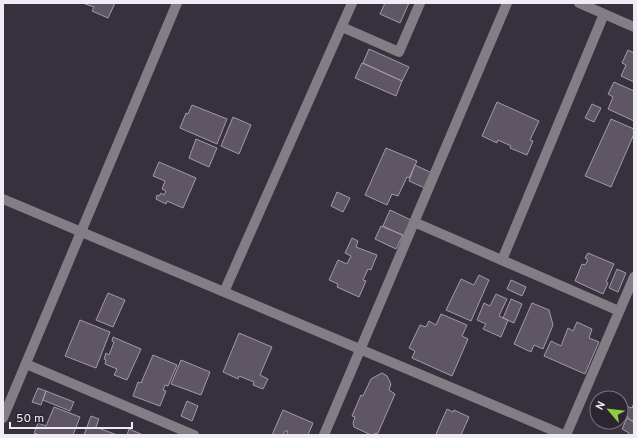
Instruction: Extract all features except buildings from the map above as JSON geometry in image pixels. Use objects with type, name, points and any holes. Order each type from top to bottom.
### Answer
[{"type":"street","points":[[3,418],[177,3]]},
{"type":"street","points":[[224,292],[352,3]]},
{"type":"street","points":[[342,27],[399,52],[420,3]]},
{"type":"street","points":[[324,435],[507,3]]},
{"type":"street","points":[[579,3],[634,27]]},
{"type":"street","points":[[502,260],[604,14]]},
{"type":"street","points":[[3,199],[565,435],[634,277]]},
{"type":"street","points":[[414,222],[619,311]]},
{"type":"street","points":[[26,364],[172,431],[194,435]]}]
